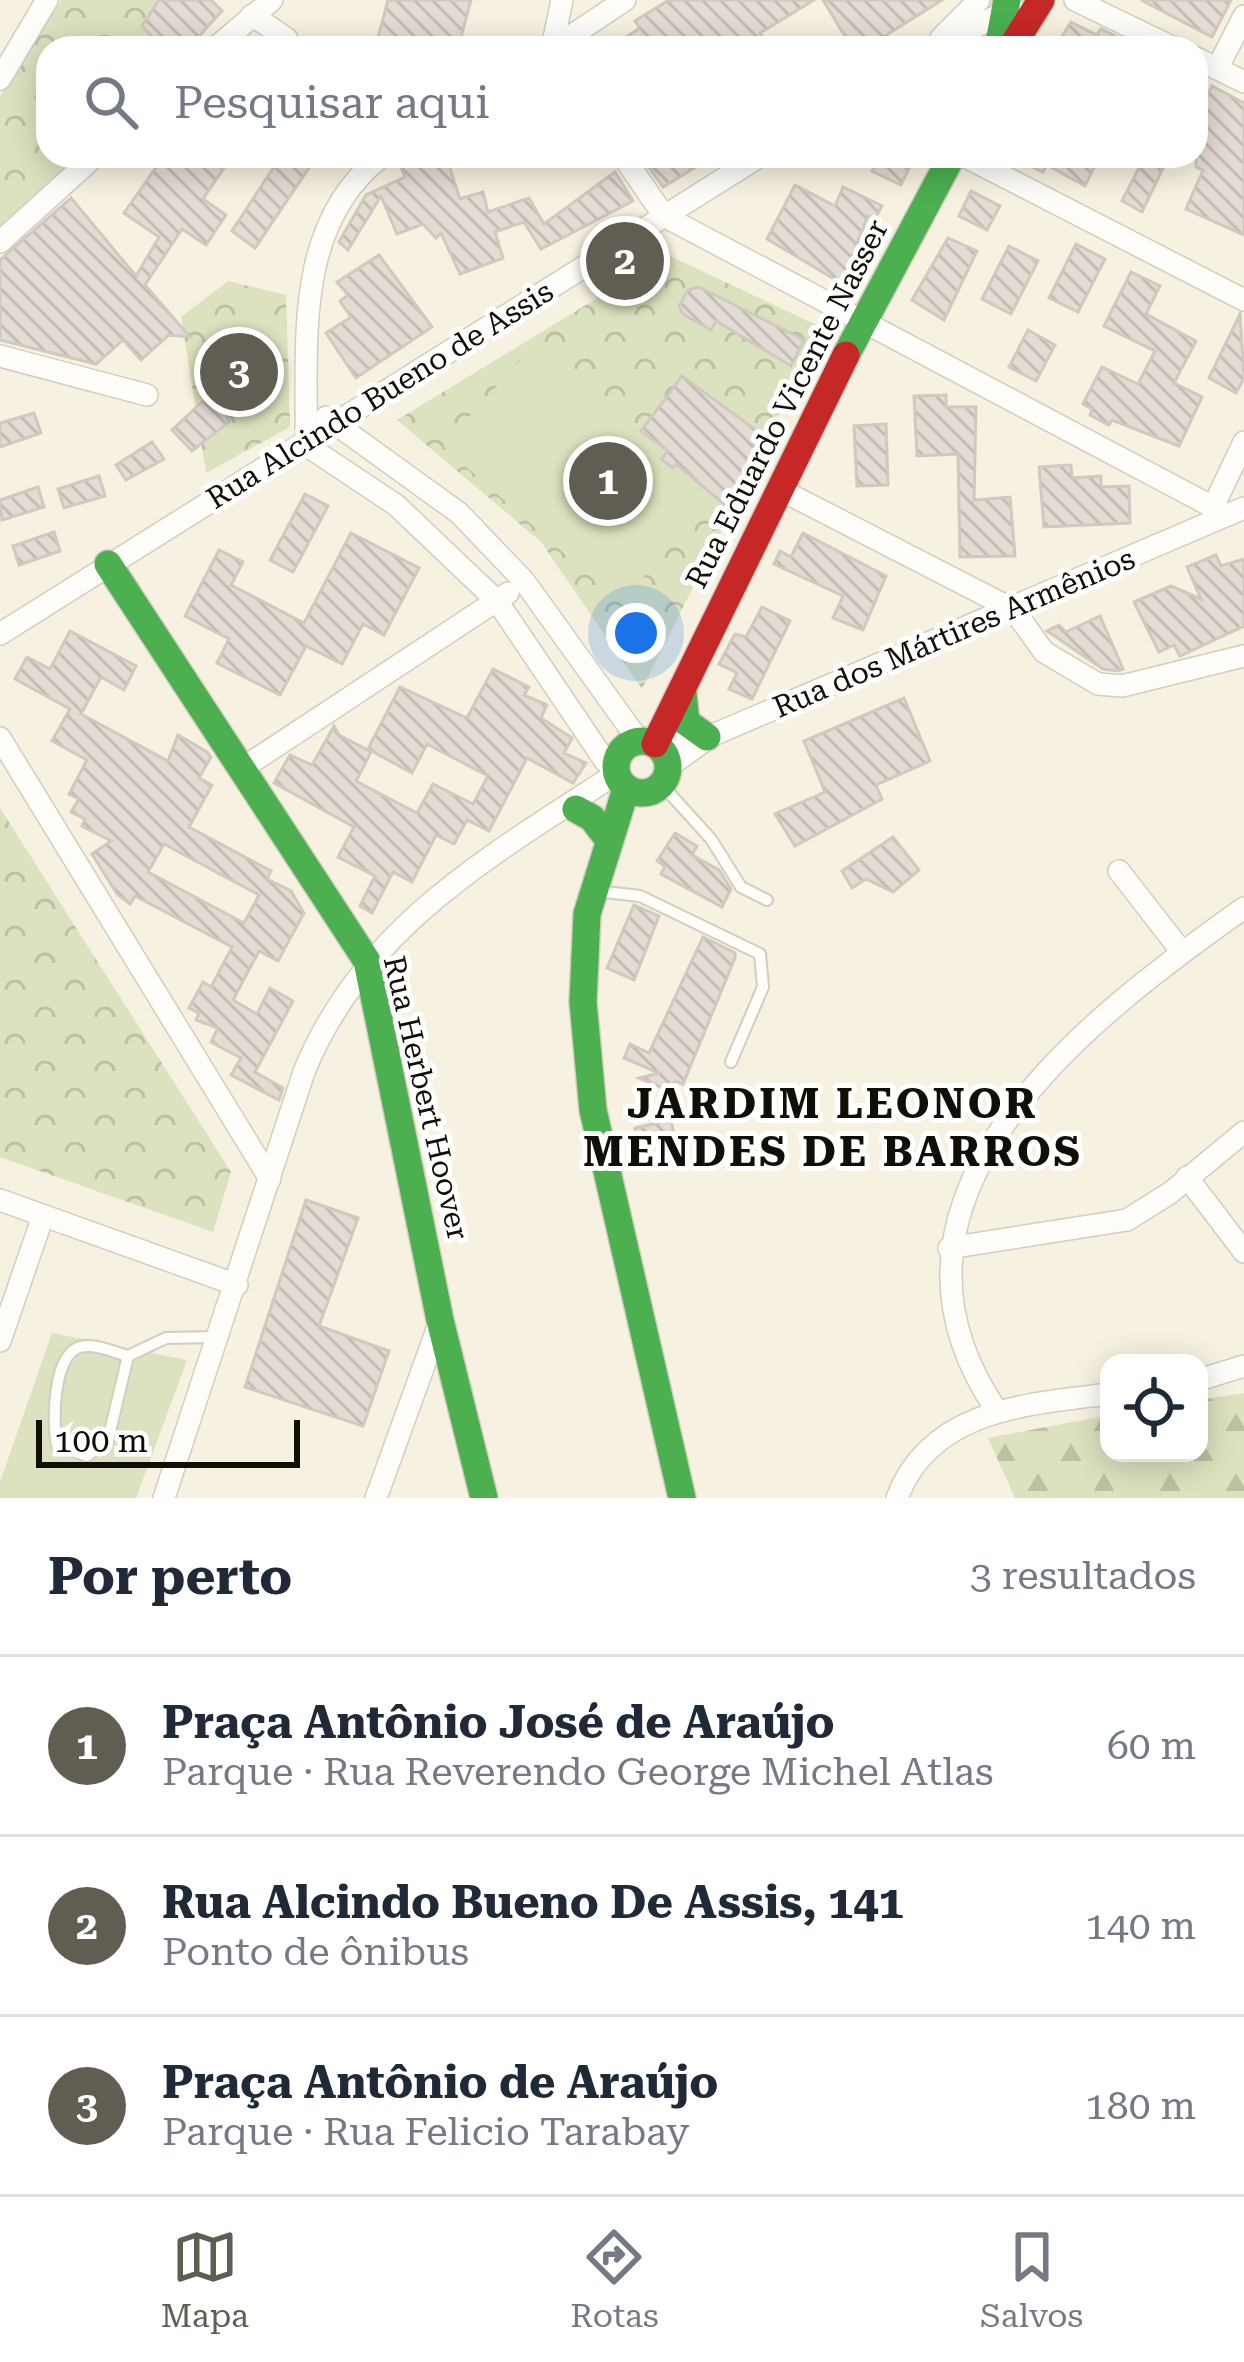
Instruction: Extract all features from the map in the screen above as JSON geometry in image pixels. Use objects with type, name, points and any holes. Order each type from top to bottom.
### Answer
[{"type":"street","points":[[0,79],[47,0]]},
{"type":"street","points":[[229,36],[272,0]]},
{"type":"street","points":[[555,36],[562,0]]},
{"type":"street","points":[[571,36],[626,0]]},
{"type":"street","points":[[1018,36],[1041,0]]},
{"type":"street","points":[[1075,0],[1149,36]]},
{"type":"street","points":[[951,36],[1004,3]]},
{"type":"street","points":[[1000,36],[1004,3]]},
{"type":"street","points":[[252,16],[282,36]]},
{"type":"street","points":[[1208,63],[1244,16]]},
{"type":"street","points":[[1208,64],[1244,82]]},
{"type":"street","points":[[0,242],[82,168]]},
{"type":"street","points":[[371,168],[344,199],[324,240],[307,297],[306,445],[396,505],[497,601],[605,761],[641,767]]},
{"type":"street","points":[[631,168],[664,216],[1228,510],[1244,442]]},
{"type":"street","name":"Rua Alcindo Bueno de Assis","points":[[0,634],[741,168]]},
{"type":"street","name":"Rua Eduardo Vicente Nasser","points":[[682,1498],[592,1110],[581,970],[596,882],[641,767],[783,491],[862,322],[945,168]]},
{"type":"street","points":[[987,168],[1244,300]]},
{"type":"street","points":[[0,356],[147,395]]},
{"type":"street","points":[[306,409],[337,422],[459,513],[524,581],[641,767]]},
{"type":"street","points":[[783,491],[1014,610],[1044,652],[1098,684],[1123,686],[1244,656]]},
{"type":"street","name":"Rua dos Mártires Armênios","points":[[641,767],[1014,610],[1228,510]]},
{"type":"street","name":"Rua Herbert Hoover","points":[[108,564],[367,961],[440,1320],[484,1498]]},
{"type":"street","points":[[243,768],[524,581]]},
{"type":"street","points":[[683,688],[686,722],[710,736]]},
{"type":"street","points":[[0,738],[270,1179]]},
{"type":"street","points":[[164,1498],[318,1039],[367,961],[444,892],[641,767]]},
{"type":"street","name":"Rua Eduardo Vicente Nasser","points":[[596,882],[641,767]]},
{"type":"street","points":[[566,811],[592,818],[609,840]]},
{"type":"street","points":[[1119,871],[1182,952]]},
{"type":"street","points":[[997,1411],[956,1333],[949,1248],[963,1194],[1003,1127],[1079,1039],[1182,952],[1244,908]]},
{"type":"street","points":[[949,1248],[1127,1220],[1244,1132]]},
{"type":"street","points":[[1187,1178],[1244,1252]]},
{"type":"street","points":[[0,1201],[237,1285]]},
{"type":"street","points":[[0,1341],[43,1216]]},
{"type":"street","points":[[376,1498],[440,1320]]},
{"type":"street","points":[[1208,1377],[1244,1366]]},
{"type":"street","points":[[897,1498],[913,1465],[937,1441],[997,1411],[1100,1395]]},
{"type":"lane","points":[[641,767],[711,839],[741,886],[767,900]]},
{"type":"lane","points":[[596,882],[640,896],[760,954],[763,987],[731,1062]]},
{"type":"lane","points":[[128,1356],[108,1440],[87,1456],[70,1454],[57,1445],[52,1426],[65,1356],[91,1346],[128,1356],[166,1338],[216,1337]]},
{"type":"green space","points":[[61,0],[162,0],[200,36],[38,36]]},
{"type":"green space","points":[[36,39],[36,168],[65,168],[0,226],[0,96]]},
{"type":"green space","points":[[668,255],[823,328],[642,689],[541,542],[397,420]]},
{"type":"green space","points":[[228,281],[286,295],[290,427],[206,473],[181,317]]},
{"type":"green space","points":[[529,350],[706,508],[620,603],[443,446]]},
{"type":"green space","points":[[0,808],[231,1172],[213,1232],[0,1157]]},
{"type":"green space","points":[[52,1333],[187,1360],[136,1498],[0,1498],[0,1482]]},
{"type":"green space","points":[[1244,1393],[1244,1498],[1015,1498],[988,1438],[1100,1417],[1100,1462],[1208,1462],[1208,1399]]},
{"type":"building","points":[[159,0],[211,0],[222,11],[199,36],[152,36],[142,26]]},
{"type":"building","points":[[388,0],[471,0],[461,36],[378,36]]},
{"type":"building","points":[[669,0],[814,0],[762,36],[628,36],[640,28],[635,21]]},
{"type":"building","points":[[823,0],[942,0],[885,36],[845,36]]},
{"type":"building","points":[[1141,0],[1231,0],[1212,37]]},
{"type":"building","points":[[1071,22],[1097,35],[1101,29],[1115,36],[1062,36]]},
{"type":"building","points":[[1212,86],[1244,103],[1244,235],[1186,209],[1203,170],[1198,168],[1208,168],[1208,94]]},
{"type":"building","points":[[156,168],[224,168],[203,199],[226,215],[206,245],[182,229],[145,285],[190,337],[169,335],[141,360],[123,340],[96,364],[0,340],[0,260],[71,198],[136,276],[159,237],[124,213]]},
{"type":"building","points":[[273,168],[309,168],[255,248],[232,231]]},
{"type":"building","points":[[401,168],[450,168],[460,199],[483,192],[488,212],[529,198],[544,224],[615,172],[633,201],[541,249],[524,222],[495,232],[503,258],[460,274],[441,233],[436,238],[423,224],[397,234],[381,196],[348,250],[339,242],[366,195],[405,177]]},
{"type":"building","points":[[650,168],[694,168],[663,187]]},
{"type":"building","points":[[874,168],[909,168],[901,185]]},
{"type":"building","points":[[1052,168],[1094,168],[1085,186]]},
{"type":"building","points":[[1139,168],[1163,168],[1142,212],[1122,201]]},
{"type":"building","points":[[795,185],[835,206],[843,187],[882,206],[875,219],[868,216],[841,283],[767,239]]},
{"type":"building","points":[[971,191],[1000,206],[987,230],[959,216]]},
{"type":"building","points":[[948,238],[977,251],[944,320],[912,300]]},
{"type":"building","points":[[1076,244],[1105,259],[1078,312],[1049,298]]},
{"type":"building","points":[[1009,246],[1038,261],[1011,314],[982,299]]},
{"type":"building","points":[[379,255],[432,327],[356,378],[326,333],[351,317],[340,301],[348,295],[337,282]]},
{"type":"building","points":[[1131,272],[1160,286],[1146,314],[1196,341],[1174,383],[1202,397],[1179,446],[1112,420],[1109,425],[1090,415],[1092,409],[1083,404],[1102,367],[1138,384],[1155,351],[1104,326]]},
{"type":"building","points":[[699,287],[804,340],[791,366],[716,321],[711,330],[683,314],[679,306],[688,290]]},
{"type":"building","points":[[1240,314],[1244,378],[1236,393],[1209,378]]},
{"type":"building","points":[[1028,330],[1055,345],[1036,381],[1009,367]]},
{"type":"building","points":[[682,376],[761,434],[753,445],[760,450],[745,468],[755,475],[730,509],[676,464],[673,468],[661,459],[668,451],[641,431]]},
{"type":"building","points":[[221,394],[229,422],[192,451],[172,430],[205,399]]},
{"type":"building","points":[[946,395],[946,407],[976,407],[974,500],[1010,497],[1015,556],[960,557],[958,454],[917,456],[914,396]]},
{"type":"building","points":[[34,413],[41,433],[0,447],[0,423]]},
{"type":"building","points":[[886,424],[888,485],[857,486],[854,426]]},
{"type":"building","points":[[152,442],[164,459],[126,480],[116,465]]},
{"type":"building","points":[[1071,465],[1072,478],[1101,476],[1101,487],[1129,486],[1130,523],[1044,527],[1039,467]]},
{"type":"building","points":[[99,476],[105,496],[64,508],[58,489]]},
{"type":"building","points":[[38,487],[44,507],[2,520],[0,500]]},
{"type":"building","points":[[305,494],[328,506],[293,572],[270,560]]},
{"type":"building","points":[[54,532],[60,551],[19,565],[13,546]]},
{"type":"building","points":[[351,533],[419,568],[384,635],[363,624],[342,664],[306,646],[280,695],[217,663],[229,639],[185,616],[219,550],[243,562],[231,585],[304,623]]},
{"type":"building","points":[[803,533],[886,576],[863,630],[833,618],[843,596],[774,564],[780,551],[791,557]]},
{"type":"building","points":[[1216,555],[1221,566],[1244,559],[1244,626],[1180,656],[1174,645],[1159,652],[1134,602],[1171,586],[1201,599],[1187,567]]},
{"type":"building","points":[[762,607],[790,621],[752,699],[729,689],[737,673],[719,664],[735,634],[746,637]]},
{"type":"building","points":[[1100,616],[1123,669],[1118,671],[1103,669],[1047,631],[1059,625],[1066,632]]},
{"type":"building","points":[[70,631],[136,666],[124,690],[101,677],[81,714],[168,761],[178,735],[207,752],[211,757],[199,778],[212,785],[189,827],[271,871],[267,879],[291,891],[304,913],[278,961],[259,951],[233,1000],[257,1014],[270,988],[293,1001],[255,1072],[283,1088],[279,1100],[231,1075],[241,1058],[211,1042],[218,1028],[196,1020],[199,1013],[189,1008],[203,982],[211,987],[232,947],[135,896],[130,904],[117,894],[92,854],[111,841],[82,826],[85,819],[71,812],[79,799],[69,794],[87,760],[52,741],[70,709],[15,679],[27,657],[50,669]],"holes":[[[164,844],[259,895],[244,923],[148,872]]]},
{"type":"building","points":[[493,669],[529,687],[524,695],[547,705],[541,718],[572,738],[564,753],[586,763],[573,783],[527,758],[489,831],[467,820],[454,844],[436,835],[412,882],[393,872],[372,913],[360,906],[375,876],[338,857],[354,827],[274,783],[290,755],[312,765],[334,726],[339,735],[371,752],[356,781],[417,813],[433,784],[473,804],[488,776],[427,744],[412,773],[368,749],[400,687],[467,718]]},
{"type":"building","points":[[904,698],[930,761],[876,785],[882,799],[795,846],[775,814],[825,792],[804,741]]},
{"type":"building","points":[[675,833],[697,846],[692,855],[719,870],[731,889],[722,907],[661,874],[665,866],[657,861]]},
{"type":"building","points":[[893,837],[919,870],[893,892],[866,879],[852,888],[842,871]]},
{"type":"building","points":[[634,905],[659,916],[634,980],[607,968]]},
{"type":"building","points":[[703,937],[735,953],[735,958],[683,1084],[675,1081],[670,1091],[639,1078],[659,1073],[624,1058],[630,1044],[649,1053]]},
{"type":"building","points":[[671,1120],[675,1142],[640,1149],[635,1128]]},
{"type":"building","points":[[306,1200],[358,1218],[319,1326],[389,1351],[363,1426],[245,1387]]},
{"type":"traffic: fast","points":[[1000,36],[1007,0]]},
{"type":"traffic: fast","points":[[846,355],[946,168]]},
{"type":"traffic: fast","points":[[108,564],[367,961],[440,1320],[484,1498]]},
{"type":"traffic: fast","points":[[683,693],[686,722],[707,737]]},
{"type":"traffic: fast","points":[[642,741],[661,748],[668,767],[661,786],[642,793],[623,786],[616,767],[623,748],[642,741]]},
{"type":"traffic: fast","points":[[626,789],[587,914],[583,1002],[593,1110],[682,1498]]},
{"type":"traffic: fast","points":[[576,809],[592,818],[609,840]]},
{"type":"traffic: jam","points":[[1018,36],[1041,0]]},
{"type":"traffic: jam","points":[[655,744],[846,355]]},
{"type":"place","name":"Rua Alcindo Bueno De Assis, 141","points":[[625,261]]},
{"type":"place","name":"Praça Antônio de Araújo","points":[[239,372]]},
{"type":"place","name":"Praça Antônio José de Araújo","points":[[608,481]]},
{"type":"district","name":"JARDIM LEONOR MENDES DE BARROS","points":[[833,1127]]}]
